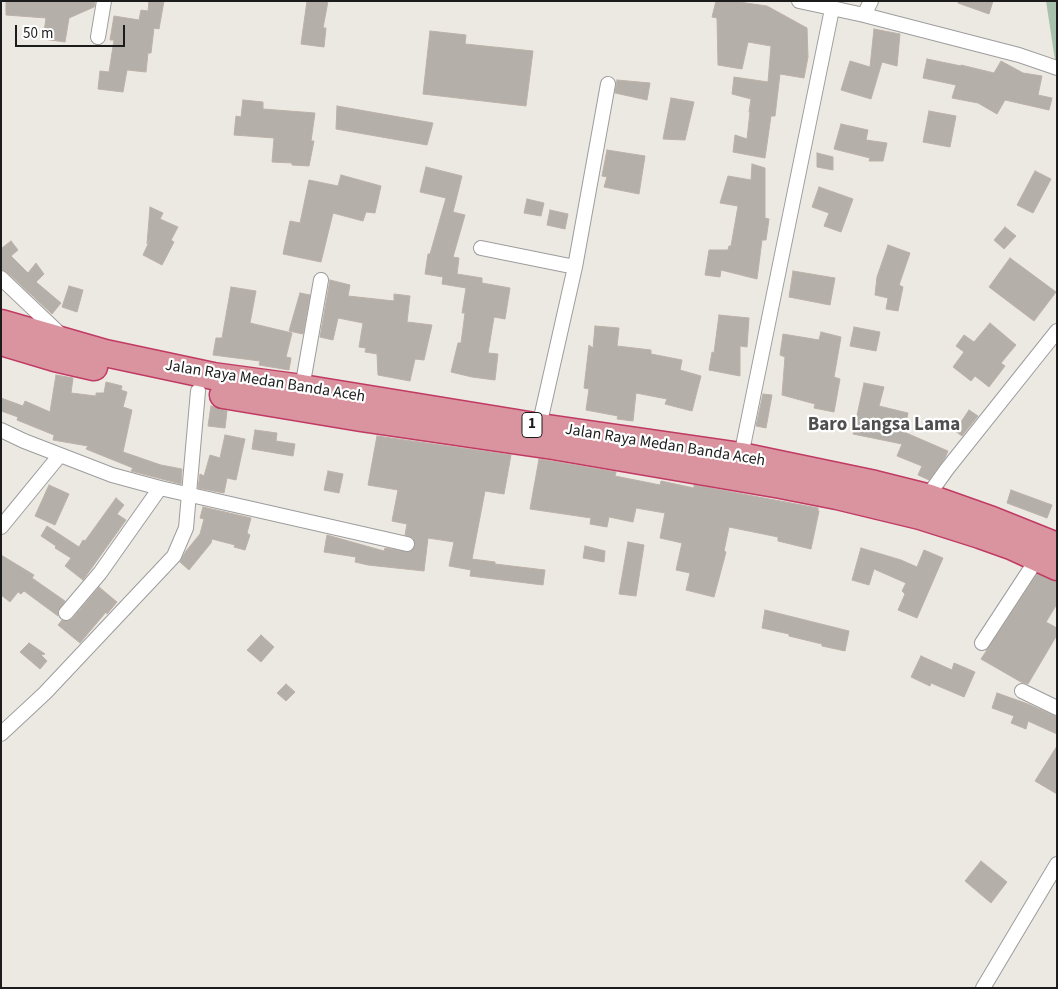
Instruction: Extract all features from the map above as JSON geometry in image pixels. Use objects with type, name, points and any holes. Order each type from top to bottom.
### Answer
[{"type":"highway","name":"Jalan Raya Medan Banda Aceh","points":[[1,323],[68,342],[122,365],[198,391],[537,435],[741,456],[837,496],[920,516],[1050,557]]},
{"type":"highway","name":"Jalan Raya Medan Banda Aceh","points":[[1,342],[55,358],[302,388],[537,435],[784,475],[875,484],[927,497],[992,520],[1050,557]]},
{"type":"street","points":[[98,37],[104,1]]},
{"type":"street","points":[[799,1],[864,15],[1019,55],[1057,68]]},
{"type":"street","points":[[864,15],[871,1]]},
{"type":"street","points":[[741,456],[832,9]]},
{"type":"street","points":[[537,435],[575,267],[608,84]]},
{"type":"street","points":[[481,248],[575,267]]},
{"type":"street","points":[[1,278],[68,342]]},
{"type":"street","points":[[302,388],[322,280]]},
{"type":"street","points":[[927,497],[942,475],[1057,331]]},
{"type":"street","points":[[1,734],[45,693],[174,556],[186,528],[198,391]]},
{"type":"street","points":[[1,430],[24,441],[112,475],[189,496],[407,544]]},
{"type":"street","points":[[1,526],[60,454]]},
{"type":"street","points":[[66,613],[100,573],[160,488]]},
{"type":"street","points":[[982,643],[1050,557]]},
{"type":"street","points":[[1022,691],[1057,708]]},
{"type":"street","points":[[983,988],[1057,864]]},
{"type":"green space","points":[[1046,1],[1057,1],[1057,61],[1055,60]]},
{"type":"building","points":[[6,1],[95,1],[94,7],[69,18],[65,42],[43,39],[46,18],[6,15]]},
{"type":"building","points":[[149,1],[164,1],[159,29],[154,28],[151,53],[148,53],[146,72],[127,70],[123,92],[98,89],[100,71],[109,72],[114,40],[110,40],[114,16],[139,20],[141,10],[148,11]]},
{"type":"building","points":[[307,1],[328,1],[323,28],[326,28],[324,47],[301,44]]},
{"type":"building","points":[[716,1],[732,1],[767,6],[807,28],[808,57],[804,78],[780,74],[775,116],[771,116],[765,158],[733,152],[735,135],[747,139],[751,99],[732,94],[734,77],[768,82],[771,46],[748,42],[742,69],[718,65],[717,18],[712,17]]},
{"type":"building","points":[[958,1],[993,1],[989,14],[958,3]]},
{"type":"building","points":[[874,29],[900,34],[897,66],[882,62],[871,99],[841,90],[850,61],[870,67]]},
{"type":"building","points":[[430,31],[466,35],[465,44],[533,51],[526,106],[423,94]]},
{"type":"building","points":[[927,59],[994,73],[1001,61],[1023,73],[1042,76],[1038,95],[1052,98],[1049,110],[1005,100],[997,114],[978,103],[952,98],[956,85],[923,78]]},
{"type":"building","points":[[617,80],[650,83],[647,100],[615,93]]},
{"type":"building","points":[[671,98],[694,102],[685,140],[663,139]]},
{"type":"building","points":[[243,100],[263,102],[263,109],[315,113],[311,141],[314,141],[309,166],[272,162],[274,138],[234,135],[236,116],[241,117]]},
{"type":"building","points":[[337,106],[433,123],[427,145],[336,129]]},
{"type":"building","points":[[929,111],[956,116],[950,147],[923,142]]},
{"type":"building","points":[[841,124],[868,130],[866,140],[887,143],[883,161],[869,161],[870,158],[834,149]]},
{"type":"building","points":[[607,150],[645,156],[639,194],[604,187],[607,177],[602,176]]},
{"type":"building","points":[[817,153],[833,157],[833,170],[817,167]]},
{"type":"building","points":[[752,164],[765,168],[765,218],[769,219],[766,240],[762,240],[757,279],[721,270],[720,277],[705,275],[709,250],[728,250],[729,246],[731,246],[738,206],[720,203],[728,176],[751,180]]},
{"type":"building","points":[[426,167],[462,176],[453,212],[465,215],[453,257],[459,258],[457,274],[482,278],[482,283],[510,288],[505,319],[494,317],[488,353],[498,354],[495,380],[451,372],[458,343],[461,343],[465,313],[462,313],[466,288],[442,284],[443,277],[425,274],[428,254],[430,254],[446,198],[420,192]]},
{"type":"building","points":[[1035,171],[1051,179],[1033,213],[1017,205]]},
{"type":"building","points":[[341,175],[381,186],[375,213],[366,212],[363,221],[333,213],[321,262],[283,254],[290,221],[300,223],[309,180],[338,186]]},
{"type":"building","points":[[819,187],[853,199],[841,232],[824,226],[829,213],[812,207]]},
{"type":"building","points":[[527,199],[544,203],[541,216],[524,213]]},
{"type":"building","points":[[150,207],[163,213],[160,219],[178,227],[171,240],[174,242],[162,265],[143,255],[151,238],[147,244]]},
{"type":"building","points":[[550,210],[568,214],[565,229],[547,225]]},
{"type":"building","points":[[1005,227],[1016,236],[1004,249],[994,240]]},
{"type":"building","points":[[11,241],[18,250],[11,256],[28,273],[36,263],[44,274],[36,282],[61,303],[52,314],[7,272],[1,269],[1,247]]},
{"type":"building","points":[[888,245],[910,253],[899,285],[903,287],[898,311],[886,309],[888,298],[875,295],[877,277]]},
{"type":"building","points":[[1010,258],[1056,292],[1034,321],[989,287]]},
{"type":"building","points":[[793,271],[835,278],[830,305],[789,297]]},
{"type":"building","points":[[330,280],[350,285],[348,296],[394,301],[394,294],[410,296],[407,322],[432,325],[424,360],[415,359],[410,381],[378,375],[377,354],[365,352],[366,348],[359,347],[363,323],[338,318],[333,340],[320,337]]},
{"type":"building","points":[[69,286],[83,290],[77,312],[62,307]]},
{"type":"building","points":[[231,287],[256,291],[250,323],[292,333],[286,357],[291,358],[289,370],[259,365],[260,361],[213,355],[216,338],[222,338]]},
{"type":"building","points":[[300,293],[310,295],[303,334],[289,331]]},
{"type":"building","points":[[719,315],[749,318],[747,347],[740,346],[740,376],[709,370],[712,352],[714,353]]},
{"type":"building","points":[[990,323],[1016,345],[1001,363],[1005,366],[989,387],[975,376],[971,381],[953,367],[964,352],[956,346],[964,335],[974,342]]},
{"type":"building","points":[[595,326],[619,328],[617,346],[651,350],[651,354],[682,360],[680,370],[701,376],[692,411],[665,404],[667,399],[636,393],[633,421],[617,419],[618,416],[586,410],[589,389],[584,388],[589,345],[593,348]]},
{"type":"building","points":[[854,327],[880,332],[876,351],[850,346]]},
{"type":"building","points":[[821,332],[841,337],[834,377],[840,379],[834,412],[814,408],[815,404],[782,395],[785,357],[780,355],[783,334],[819,340]]},
{"type":"building","points":[[56,375],[73,378],[71,393],[96,396],[96,393],[104,393],[106,382],[122,386],[121,390],[127,392],[123,407],[132,410],[123,452],[161,465],[182,469],[181,484],[131,471],[133,468],[86,449],[88,446],[53,440],[54,435],[17,420],[18,417],[1,411],[1,398],[23,406],[25,401],[50,412]]},
{"type":"building","points":[[864,383],[884,387],[879,406],[908,413],[904,432],[948,451],[929,480],[918,475],[922,466],[897,456],[902,444],[853,434]]},
{"type":"building","points":[[763,394],[772,395],[766,428],[756,426]]},
{"type":"building","points":[[211,406],[227,411],[225,428],[208,426]]},
{"type":"building","points":[[969,410],[978,416],[962,436],[955,431]]},
{"type":"building","points":[[255,430],[277,433],[276,441],[295,444],[293,456],[252,449]]},
{"type":"building","points":[[225,435],[245,439],[236,480],[227,478],[224,493],[198,488],[200,474],[204,476],[210,455],[220,458]]},
{"type":"building","points":[[377,436],[511,455],[504,494],[485,491],[472,559],[495,562],[495,564],[545,570],[543,585],[470,576],[471,570],[449,566],[454,542],[428,538],[424,571],[368,565],[355,562],[356,557],[324,552],[327,535],[384,551],[385,548],[409,552],[415,546],[413,538],[405,535],[407,524],[392,521],[398,490],[368,485]]},
{"type":"building","points":[[539,459],[616,472],[615,476],[660,485],[661,481],[694,488],[694,485],[818,508],[811,549],[778,541],[778,537],[729,527],[724,551],[726,552],[714,597],[686,590],[690,573],[676,570],[682,543],[660,538],[665,513],[636,508],[633,522],[609,517],[607,527],[590,524],[591,518],[530,509]]},
{"type":"building","points":[[328,471],[343,474],[339,493],[324,490]]},
{"type":"building","points":[[49,485],[69,494],[55,525],[35,516]]},
{"type":"building","points":[[1011,490],[1052,505],[1047,518],[1007,503]]},
{"type":"building","points":[[116,498],[124,505],[117,514],[126,520],[83,580],[65,566],[71,558],[41,536],[47,526],[79,547]]},
{"type":"building","points":[[203,507],[251,518],[247,533],[250,535],[245,550],[234,547],[235,545],[212,539],[211,543],[189,570],[180,562],[186,551],[200,534],[204,519],[200,518]]},
{"type":"building","points":[[628,542],[644,545],[636,596],[619,594]]},
{"type":"building","points":[[585,546],[605,551],[604,562],[583,558]]},
{"type":"building","points":[[861,548],[917,567],[924,550],[943,558],[917,618],[898,610],[905,594],[902,591],[906,583],[874,569],[869,585],[852,580]]},
{"type":"building","points":[[1,555],[34,575],[32,578],[65,601],[58,611],[58,616],[24,591],[21,594],[18,592],[10,602],[1,595]]},
{"type":"building","points":[[1037,574],[1057,582],[1057,604],[1046,622],[1057,628],[1057,635],[1028,684],[1021,682],[981,659]]},
{"type":"building","points":[[99,587],[117,602],[80,643],[58,625],[62,620],[68,621],[72,619]]},
{"type":"building","points":[[765,610],[849,631],[845,651],[762,628]]},
{"type":"building","points":[[261,635],[274,647],[261,662],[247,650]]},
{"type":"building","points":[[29,643],[45,654],[41,655],[47,661],[40,669],[20,652]]},
{"type":"building","points":[[921,656],[952,670],[954,663],[975,672],[964,697],[931,683],[930,686],[911,677]]},
{"type":"building","points":[[286,684],[295,692],[286,701],[277,693]]},
{"type":"building","points":[[997,693],[1057,717],[1057,734],[1028,721],[1026,729],[1011,723],[1014,716],[992,708]]},
{"type":"building","points":[[1057,746],[1057,794],[1035,781]]},
{"type":"building","points":[[981,861],[1007,882],[991,903],[965,881]]},
{"type":"district","name":"Baro Langsa Lama","points":[[884,426]]}]
